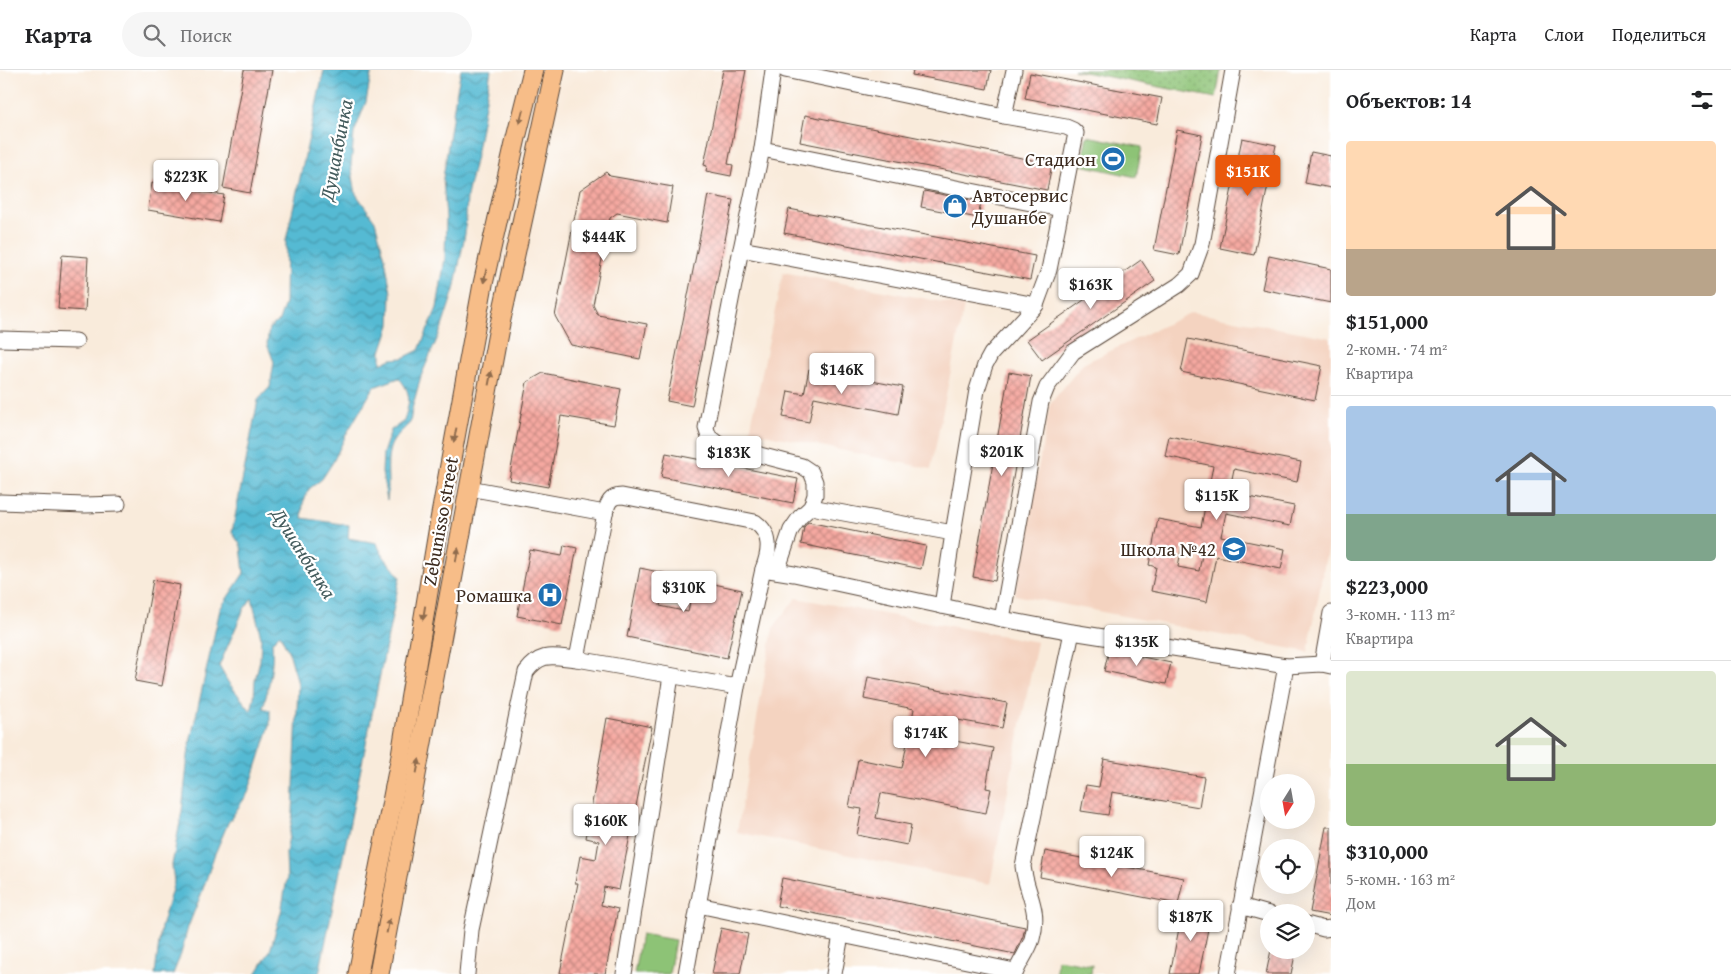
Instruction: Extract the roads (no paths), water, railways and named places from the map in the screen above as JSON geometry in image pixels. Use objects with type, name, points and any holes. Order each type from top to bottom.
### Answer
[{"type":"main road","name":"Zebunisso street","points":[[358,974],[400,761],[440,520],[483,284],[533,70]]},
{"type":"main road","name":"Zebunisso street","points":[[379,974],[498,333],[555,70]]},
{"type":"street","points":[[686,974],[737,687],[770,570],[791,530],[800,517],[811,507],[815,494],[816,482],[811,472],[802,466],[718,444],[712,441],[707,433],[740,249],[762,149],[773,70]]},
{"type":"street","points":[[785,70],[1004,116],[1066,127],[1076,133],[1049,270],[1036,305],[991,354],[985,365],[977,390],[942,606]]},
{"type":"street","points":[[1004,116],[1014,70]]},
{"type":"street","points":[[1002,619],[1041,402],[1047,387],[1074,352],[1179,284],[1191,274],[1202,244],[1234,70]]},
{"type":"street","points":[[762,149],[1061,209]]},
{"type":"street","points":[[740,249],[1036,305]]},
{"type":"street","points":[[0,339],[76,341]]},
{"type":"street","points":[[469,488],[605,513]]},
{"type":"street","points":[[577,659],[605,513],[613,496],[622,496],[755,522],[764,528],[768,538],[767,558],[770,570]]},
{"type":"street","points":[[0,502],[84,505],[118,504]]},
{"type":"street","points":[[811,507],[953,533]]},
{"type":"street","points":[[770,570],[1002,619],[1286,666],[1327,665],[1331,613]]},
{"type":"street","points":[[698,905],[1015,973],[1029,950],[1035,922],[1035,910],[1026,884],[1023,866],[1072,632]]},
{"type":"street","points":[[467,974],[471,930],[526,672],[533,662],[542,657],[577,659],[737,687]]},
{"type":"street","points":[[1228,974],[1286,666]]},
{"type":"street","points":[[624,974],[671,676]]},
{"type":"street","points":[[1240,906],[1260,912]]},
{"type":"street","points":[[1315,926],[1324,929],[1331,928]]},
{"type":"street","points":[[834,974],[841,935]]},
{"type":"water","name":"Душанбинка","points":[[324,70],[372,70],[366,102],[354,133],[351,165],[356,194],[375,221],[385,258],[391,293],[390,325],[381,352],[381,364],[391,359],[403,358],[419,350],[437,308],[445,258],[446,218],[443,178],[461,70],[491,70],[467,196],[465,234],[454,290],[441,330],[421,376],[410,423],[391,444],[388,461],[387,500],[382,473],[383,453],[391,430],[404,421],[409,399],[406,389],[399,378],[374,387],[347,433],[333,462],[322,479],[309,489],[303,503],[302,518],[349,525],[348,538],[377,543],[384,557],[400,577],[319,974],[256,974],[270,951],[281,912],[287,879],[286,853],[293,813],[298,684],[290,655],[280,634],[272,642],[270,675],[263,708],[270,710],[270,725],[248,793],[228,823],[214,856],[173,974],[155,974],[161,927],[174,882],[172,865],[182,811],[189,747],[220,609],[244,573],[241,546],[232,532],[258,400],[270,387],[274,362],[267,344],[269,328],[279,321],[285,303],[286,240]],"holes":[[[252,598],[261,638],[260,660],[251,711],[228,682],[219,666],[244,609]]]},
{"type":"place","name":"Стадион","points":[[1113,159]]},
{"type":"place","name":"Автосервис Душанбе","points":[[955,206]]},
{"type":"place","name":"Школа №42","points":[[1234,549]]},
{"type":"place","name":"Ромашка","points":[[550,595]]}]
